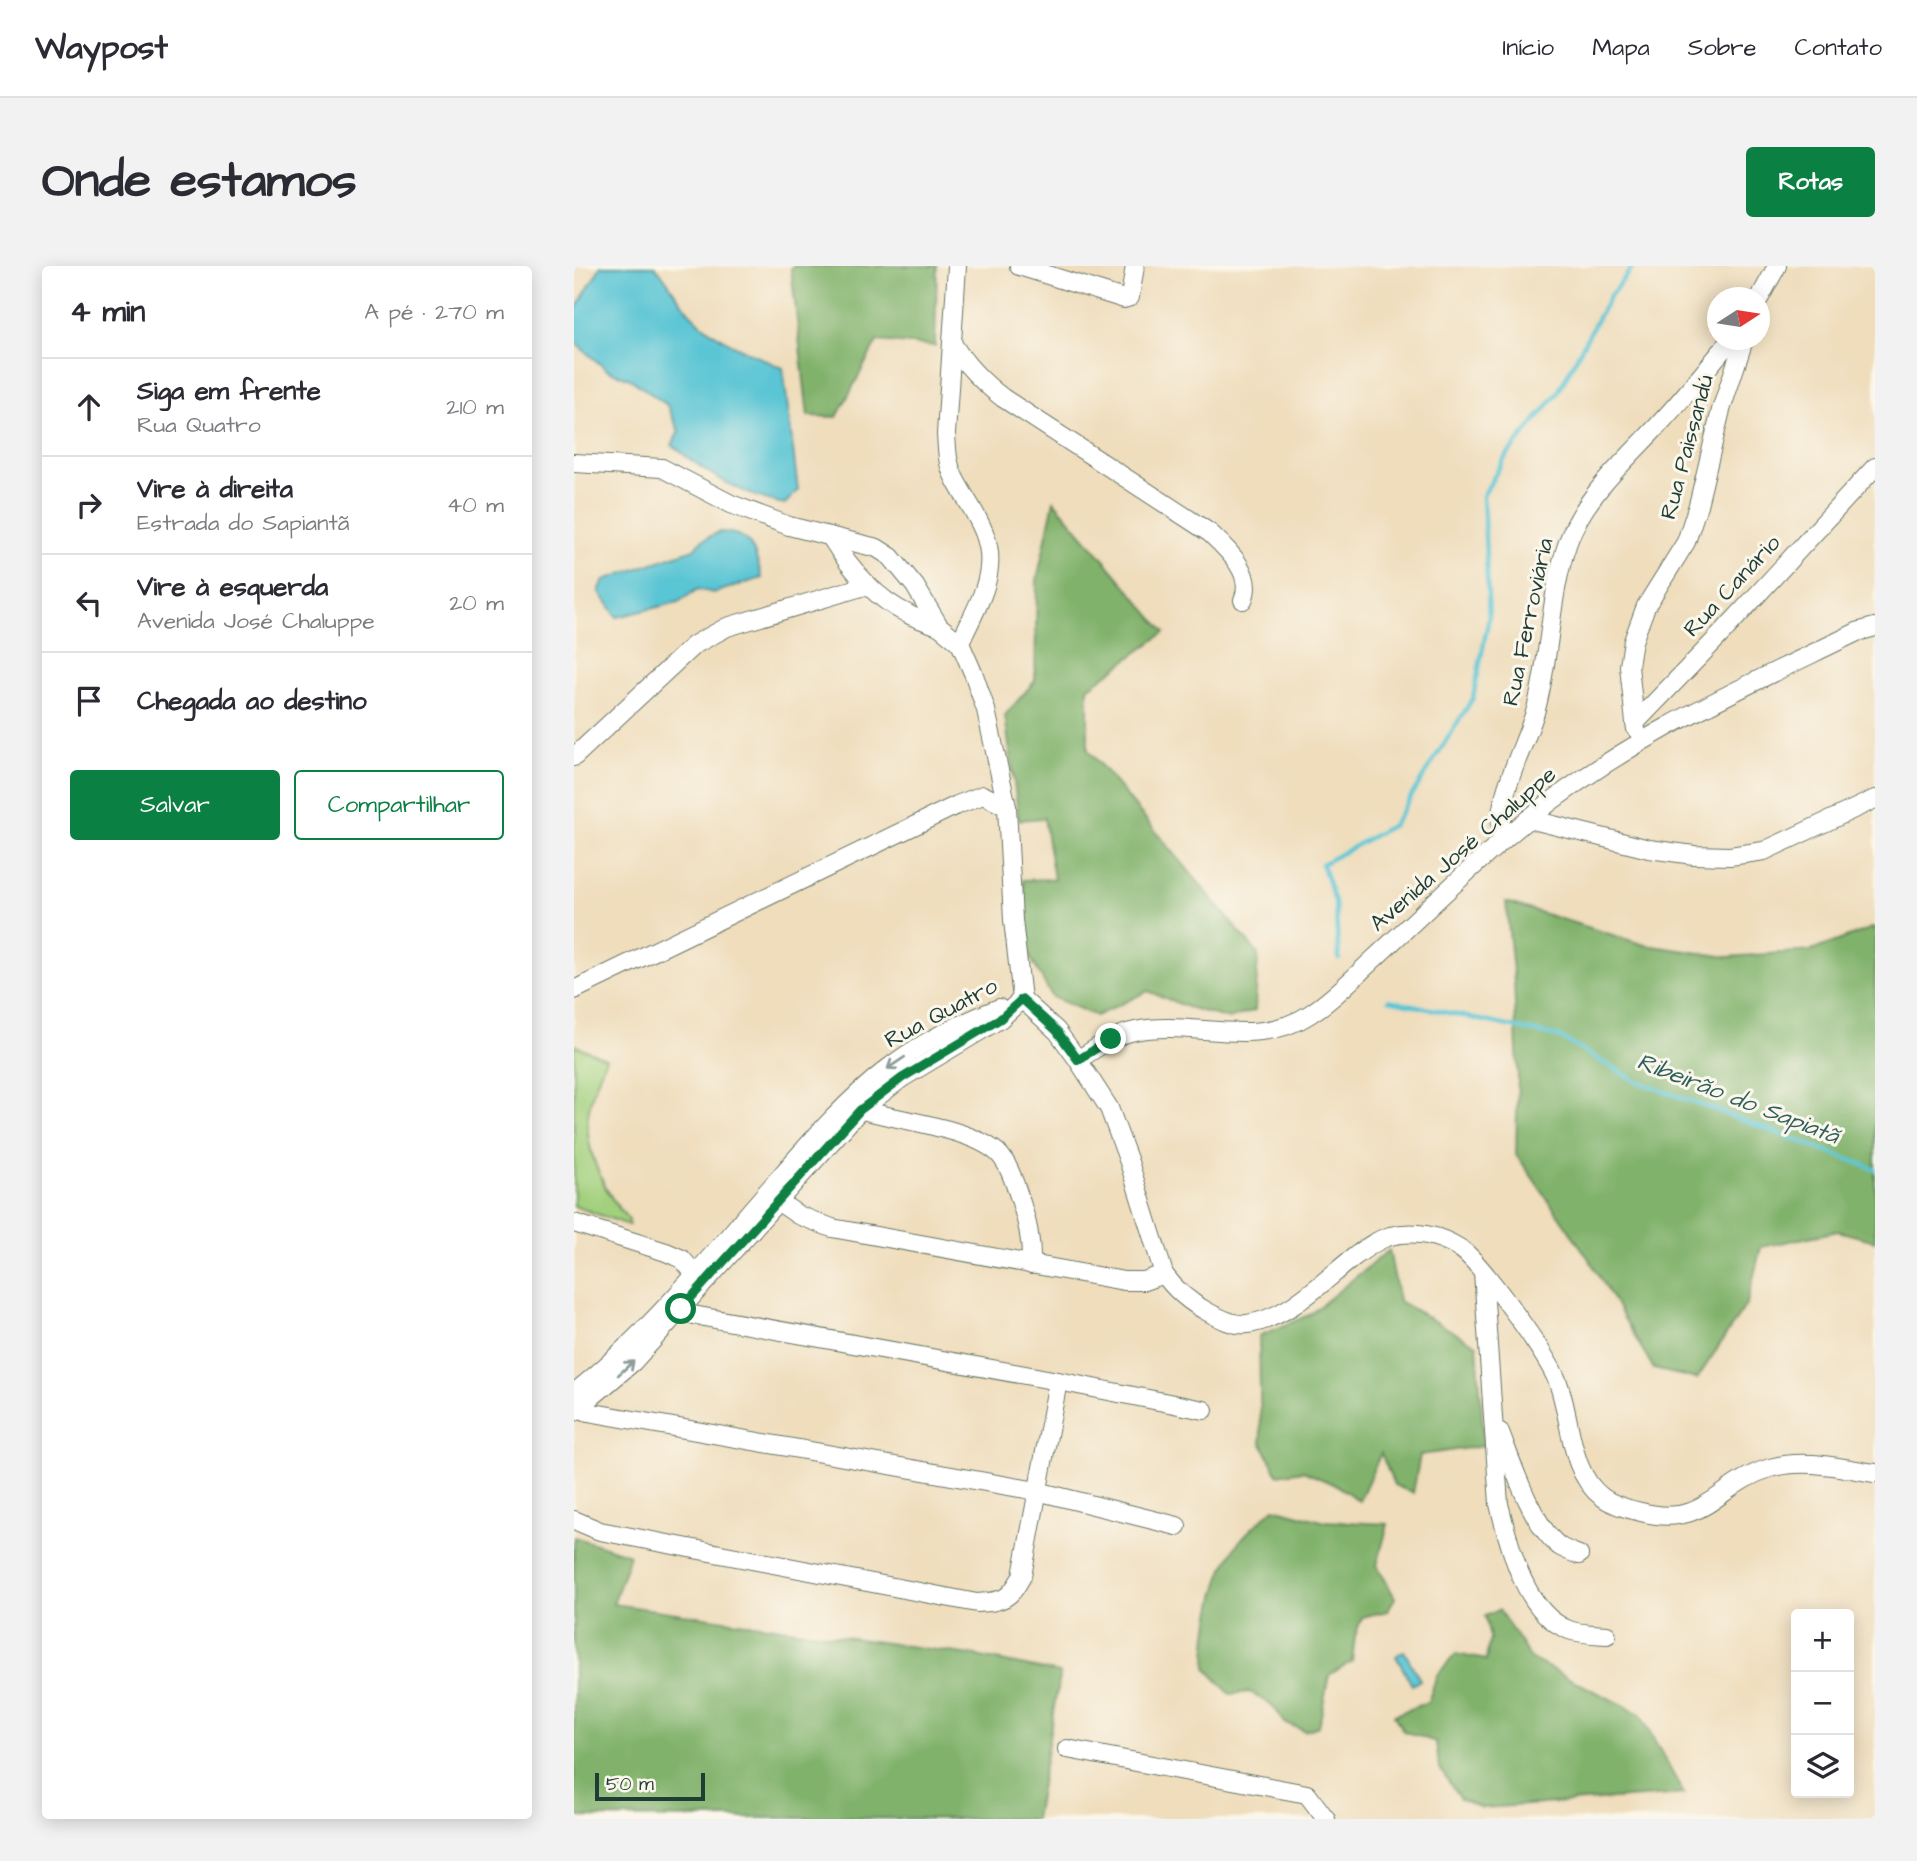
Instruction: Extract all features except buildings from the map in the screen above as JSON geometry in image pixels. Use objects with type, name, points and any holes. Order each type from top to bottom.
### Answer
[{"type":"street","points":[[957,266],[946,434],[947,458],[953,475],[981,522],[988,546],[989,567],[981,595],[960,643]]},
{"type":"street","points":[[1019,266],[1124,299],[1130,297],[1135,266]]},
{"type":"street","points":[[1766,287],[1777,266]]},
{"type":"street","points":[[952,344],[966,366],[1003,398],[1210,533],[1232,555],[1243,573],[1247,592],[1243,600]]},
{"type":"street","name":"Rua Ferroviária","points":[[1503,840],[1500,830],[1501,810],[1536,711],[1556,583],[1569,540],[1584,511],[1603,484],[1663,420],[1722,350]]},
{"type":"street","name":"Rua Paissandú","points":[[1635,723],[1629,666],[1633,641],[1646,606],[1686,542],[1698,505],[1721,410],[1741,350]]},
{"type":"street","points":[[574,464],[662,468],[731,504],[789,526],[877,548],[891,556],[915,586],[939,626]]},
{"type":"street","name":"Rua Canário","points":[[1635,723],[1722,634],[1875,467]]},
{"type":"street","points":[[830,536],[846,562],[889,603],[909,615],[939,626],[960,643],[986,710],[1007,807],[1013,920],[1022,999],[1057,1031],[1109,1108],[1129,1162],[1164,1275],[1170,1283],[1195,1305],[1220,1320],[1246,1325],[1286,1310],[1370,1245],[1390,1236],[1419,1233],[1441,1238],[1462,1250],[1483,1272],[1548,1360],[1564,1401],[1580,1467],[1590,1485],[1602,1497],[1623,1508],[1659,1517],[1679,1517],[1698,1510],[1752,1475],[1784,1465],[1832,1466],[1875,1473]]},
{"type":"street","points":[[577,747],[694,645],[727,627],[868,585]]},
{"type":"street","name":"Avenida José Chaluppe","points":[[1078,1060],[1111,1039],[1133,1031],[1159,1028],[1268,1032],[1310,1015],[1503,840],[1596,768],[1720,698],[1857,632],[1875,627]]},
{"type":"street","points":[[1635,723],[1640,741]]},
{"type":"street","points":[[574,990],[957,804],[983,795],[1007,807]]},
{"type":"street","points":[[1529,819],[1649,849],[1694,855],[1730,856],[1764,851],[1875,799]]},
{"type":"street","name":"Rua Quatro","points":[[575,1405],[594,1378],[675,1306],[888,1068],[921,1047],[1022,999]]},
{"type":"street","points":[[853,1107],[969,1136],[1000,1154],[1012,1176],[1032,1240],[1031,1265]]},
{"type":"street","points":[[771,1197],[798,1215],[831,1228],[1124,1281],[1144,1281],[1164,1275]]},
{"type":"street","name":"Rua Quatro","points":[[675,1306],[695,1274],[771,1197]]},
{"type":"street","points":[[574,1223],[666,1252],[682,1259],[695,1274]]},
{"type":"street","points":[[1483,1272],[1500,1504],[1507,1537],[1521,1578],[1533,1598],[1551,1618],[1569,1630],[1607,1635]]},
{"type":"street","points":[[675,1306],[693,1315],[1204,1410]]},
{"type":"street","points":[[574,1520],[600,1531],[977,1603],[996,1601],[1013,1593],[1022,1576],[1058,1381]]},
{"type":"street","points":[[575,1405],[588,1412],[1037,1491],[1177,1526]]},
{"type":"street","points":[[1493,1412],[1521,1487],[1543,1527],[1557,1545],[1579,1555]]},
{"type":"street","points":[[1067,1749],[1307,1794],[1326,1819]]},
{"type":"green space","points":[[937,266],[935,346],[877,341],[837,417],[808,416],[791,268]]},
{"type":"green space","points":[[1054,501],[1165,632],[1088,688],[1088,750],[1258,954],[1255,1010],[1229,1019],[1187,1007],[1148,991],[1096,1016],[1052,997],[1028,953],[1023,880],[1054,879],[1044,818],[1019,820],[1005,715],[1035,681],[1037,580]]},
{"type":"green space","points":[[1506,902],[1645,945],[1728,957],[1811,951],[1875,927],[1875,1241],[1838,1231],[1761,1247],[1747,1303],[1697,1379],[1654,1369],[1589,1259],[1516,1154],[1518,1073],[1514,982]]},
{"type":"green space","points":[[574,1045],[606,1058],[589,1109],[589,1143],[598,1172],[612,1199],[629,1220],[629,1225],[574,1206]]},
{"type":"green space","points":[[1389,1250],[1399,1301],[1477,1345],[1484,1446],[1420,1455],[1413,1493],[1394,1485],[1381,1453],[1359,1501],[1338,1486],[1303,1471],[1278,1475],[1261,1442],[1259,1336],[1309,1315]]},
{"type":"green space","points":[[1274,1508],[1322,1521],[1388,1524],[1377,1565],[1395,1598],[1387,1611],[1362,1617],[1355,1636],[1352,1661],[1329,1675],[1319,1726],[1305,1731],[1285,1723],[1274,1707],[1250,1692],[1230,1694],[1206,1668],[1210,1620],[1224,1569],[1243,1538]]},
{"type":"green space","points":[[574,1537],[630,1555],[613,1604],[971,1655],[1060,1673],[1035,1819],[574,1817]]},
{"type":"green space","points":[[1499,1610],[1531,1659],[1640,1714],[1684,1794],[1482,1808],[1460,1799],[1439,1767],[1436,1742],[1403,1731],[1394,1715],[1428,1702],[1437,1675],[1456,1654],[1486,1660],[1490,1638],[1485,1616]]},
{"type":"water","points":[[601,266],[655,266],[687,309],[712,332],[734,346],[783,368],[798,490],[785,504],[740,489],[684,455],[672,445],[679,431],[667,405],[630,379],[607,370],[574,342],[574,312]]},
{"type":"water","points":[[719,532],[739,536],[750,544],[762,578],[713,593],[698,589],[678,602],[617,617],[599,591],[604,580],[694,549],[701,541]]},
{"type":"water","points":[[1404,1651],[1420,1680],[1412,1685],[1396,1656]]},
{"type":"waterway","points":[[1339,959],[1335,902],[1322,864],[1393,825],[1473,698],[1489,617],[1483,496],[1504,459],[1557,394],[1609,297],[1634,266]]},
{"type":"waterway","name":"Ribeirão do Sapiatã","points":[[1389,1000],[1559,1037],[1636,1081],[1875,1169]]},
{"type":"route","points":[[681,1309],[860,1110],[902,1078],[1000,1019],[1022,999],[1057,1031],[1078,1060],[1111,1039]]}]
